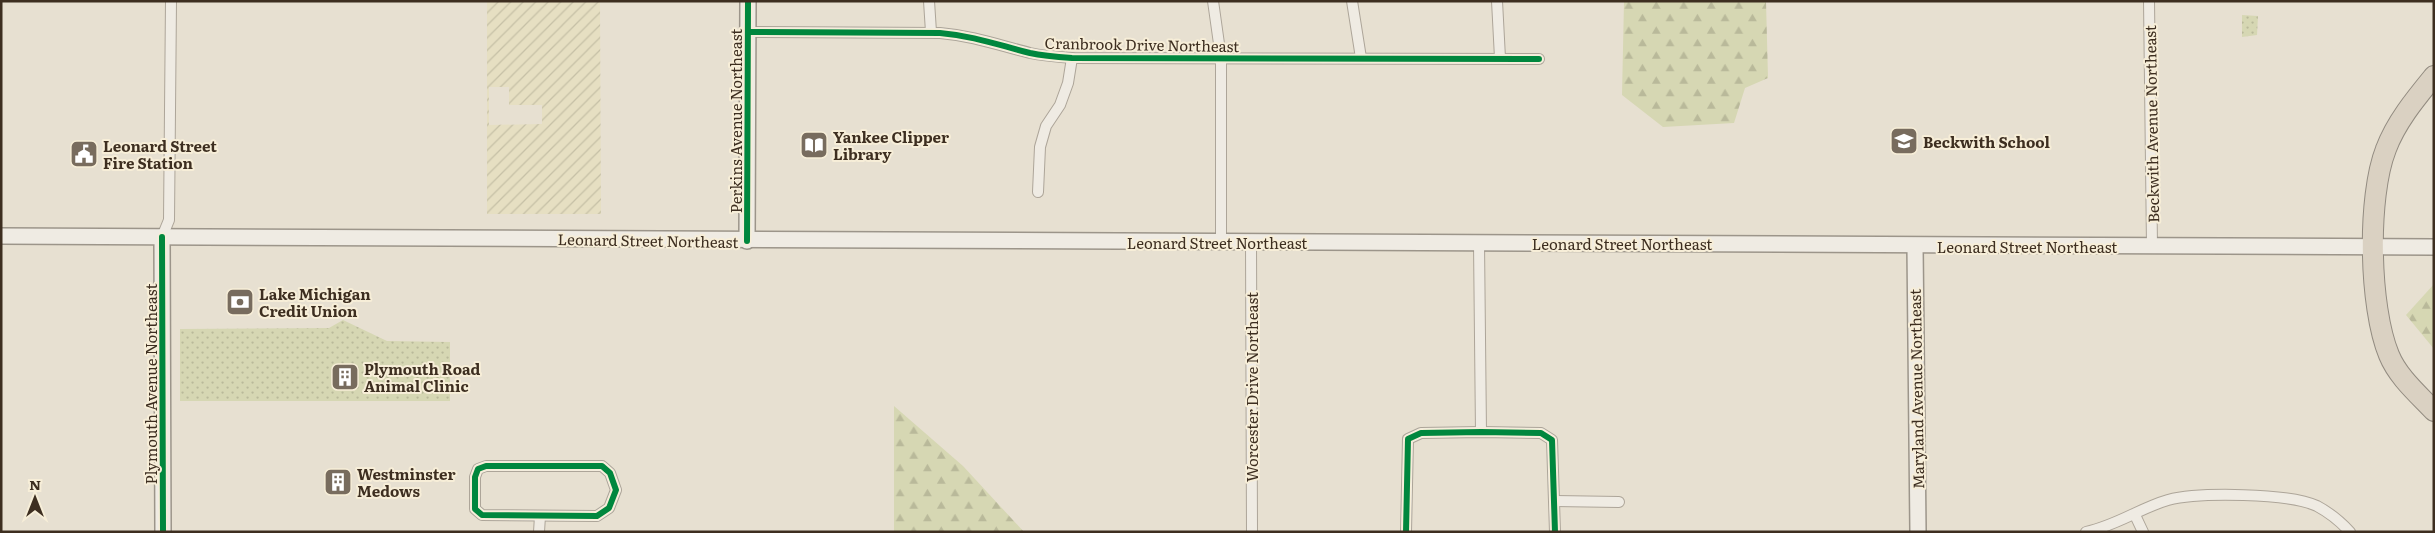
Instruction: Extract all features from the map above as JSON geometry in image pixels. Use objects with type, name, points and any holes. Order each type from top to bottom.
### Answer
[{"type":"highway","points":[[2434,76],[2399,124],[2383,156],[2377,177],[2373,247],[2379,314],[2389,356],[2404,379],[2434,411]]},
{"type":"main road","name":"Perkins Avenue Northeast","points":[[747,241],[748,1]]},
{"type":"main road","name":"Leonard Street Northeast","points":[[1,236],[747,241],[2434,247]]},
{"type":"main road","name":"Plymouth Avenue Northeast","points":[[162,237],[163,532]]},
{"type":"main road","name":"Maryland Avenue Northeast","points":[[1915,246],[1918,532]]},
{"type":"street","name":"Plymouth Avenue Northeast","points":[[162,237],[169,220],[171,1]]},
{"type":"street","points":[[929,1],[931,32]]},
{"type":"street","points":[[1213,1],[1221,58],[1221,242]]},
{"type":"street","points":[[1352,1],[1361,58]]},
{"type":"street","points":[[1496,1],[1500,58]]},
{"type":"street","name":"Beckwith Avenue Northeast","points":[[2149,1],[2152,246]]},
{"type":"street","name":"Cranbrook Drive Northeast","points":[[748,32],[931,32],[964,35],[1030,53],[1072,58],[1539,59]]},
{"type":"street","points":[[1038,192],[1040,147],[1046,126],[1060,105],[1068,83],[1072,58]]},
{"type":"street","name":"Worcester Drive Northeast","points":[[1251,242],[1252,532]]},
{"type":"street","points":[[1479,243],[1481,432]]},
{"type":"street","points":[[1406,532],[1408,439],[1421,433],[1481,432],[1541,433],[1552,440],[1555,532]]},
{"type":"street","points":[[486,466],[598,466],[608,470],[616,490],[606,512],[598,516],[540,516],[487,516],[478,513],[475,503],[475,477],[478,469],[486,466]]},
{"type":"street","points":[[2086,532],[2107,528],[2168,500],[2186,498],[2290,498],[2315,506],[2337,518],[2350,532]]},
{"type":"street","points":[[1555,501],[1619,502]]},
{"type":"street","points":[[2135,515],[2143,532]]},
{"type":"street","points":[[539,532],[540,516]]},
{"type":"shaded area","points":[[487,1],[600,1],[601,214],[487,214]],"holes":[[[489,87],[509,87],[509,105],[542,105],[542,124],[489,125]]]},
{"type":"green space","points":[[1624,1],[1766,1],[1768,78],[1745,88],[1734,123],[1663,127],[1622,95]]},
{"type":"green space","points":[[2242,15],[2258,16],[2257,35],[2242,37]]},
{"type":"green space","points":[[2434,284],[2434,349],[2406,315]]},
{"type":"green space","points":[[343,320],[387,341],[450,342],[450,401],[180,401],[180,329],[329,328]]},
{"type":"green space","points":[[894,406],[963,466],[1024,532],[894,532]]},
{"type":"cycle path","points":[[747,241],[748,1]]},
{"type":"cycle path","points":[[748,32],[940,33],[975,39],[1035,54],[1072,58],[1539,59]]},
{"type":"cycle path","points":[[162,237],[163,532]]},
{"type":"cycle path","points":[[1406,532],[1408,439],[1421,433],[1481,432],[1541,433],[1552,440],[1555,532]]},
{"type":"cycle path","points":[[486,466],[602,466],[610,473],[616,490],[609,508],[597,516],[482,515],[475,509],[475,477],[478,469],[486,466]]},
{"type":"place","name":"Beckwith School","points":[[1904,141]]},
{"type":"place","name":"Yankee Clipper Library","points":[[814,145]]},
{"type":"place","name":"Leonard Street Fire Station","points":[[84,154]]},
{"type":"place","name":"Lake Michigan Credit Union","points":[[240,302]]},
{"type":"place","name":"Plymouth Road Animal Clinic","points":[[345,377]]},
{"type":"place","name":"Westminster Medows","points":[[338,482]]}]
